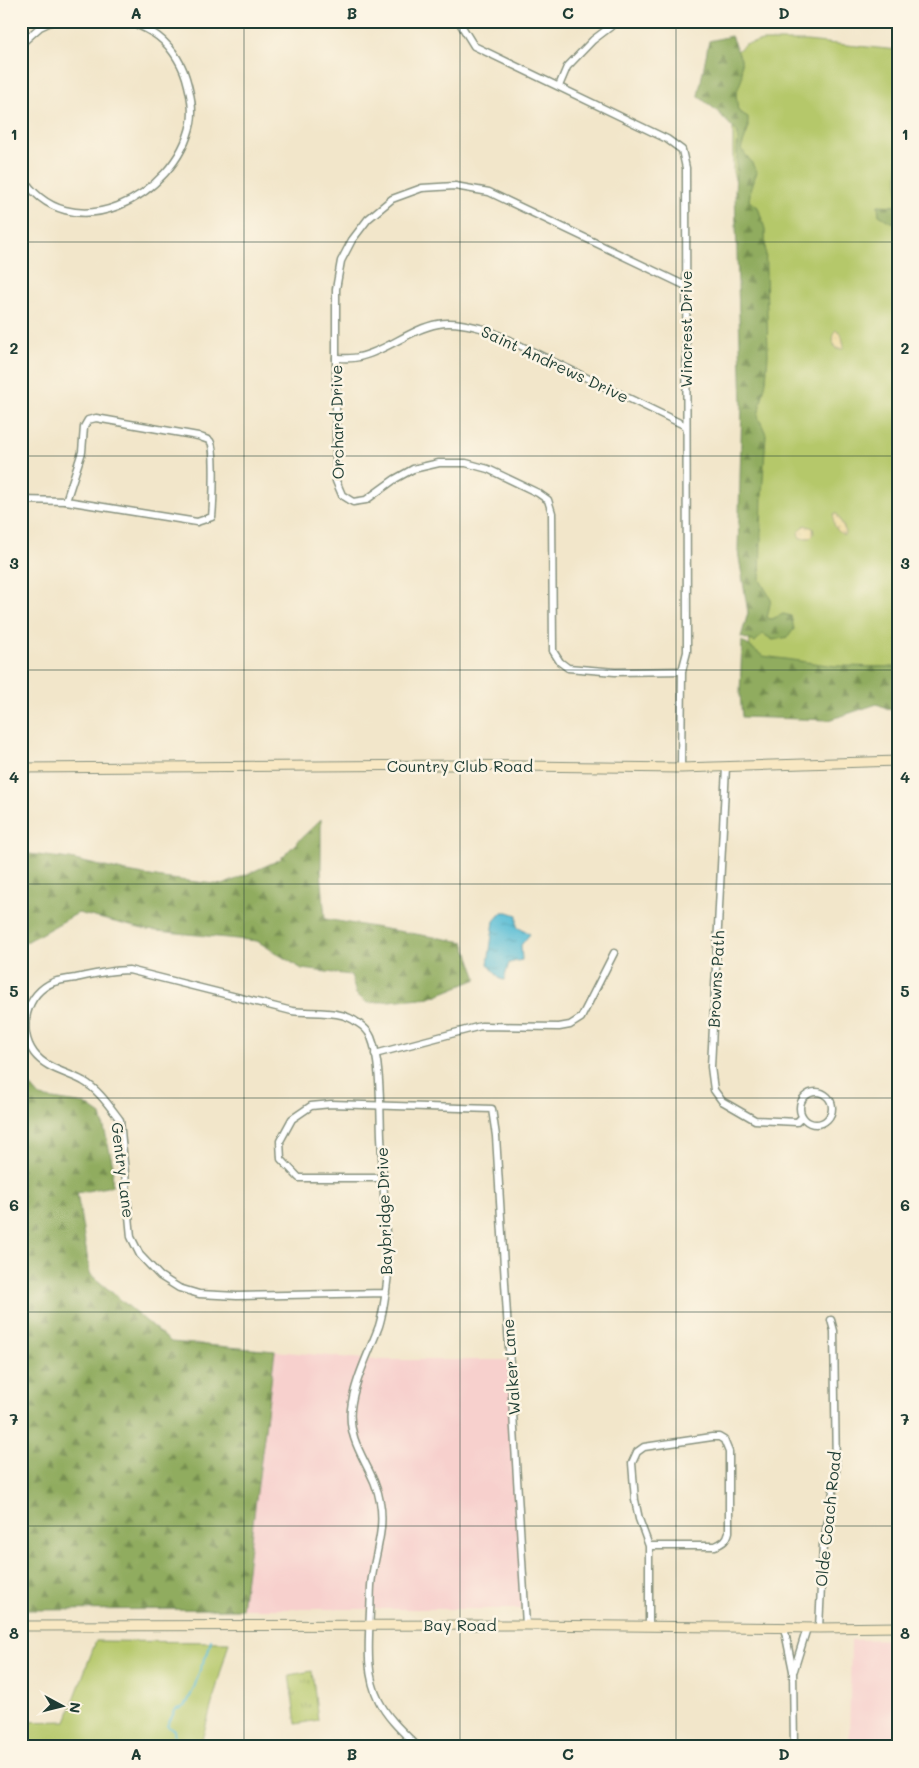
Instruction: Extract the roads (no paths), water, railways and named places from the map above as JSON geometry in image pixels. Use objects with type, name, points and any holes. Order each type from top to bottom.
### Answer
[{"type":"street","points":[[21,44],[40,27],[53,21]]},
{"type":"street","points":[[21,175],[28,186],[47,202],[68,211],[92,213],[119,207],[147,190],[171,168],[183,148],[191,121],[191,95],[183,69],[170,48],[154,33],[129,21]]},
{"type":"street","name":"Wincrest Drive","points":[[460,21],[474,46],[667,138],[682,150],[686,168],[687,652],[682,671],[681,768]]},
{"type":"street","points":[[559,86],[567,68],[593,40],[618,21]]},
{"type":"street","name":"Orchard Drive","points":[[682,671],[615,672],[568,668],[560,662],[553,651],[552,513],[548,500],[538,493],[488,469],[466,463],[439,463],[413,469],[395,479],[366,500],[353,502],[342,495],[336,481],[336,289],[341,261],[352,240],[368,219],[392,200],[422,188],[454,186],[488,192],[686,286]]},
{"type":"street","name":"Saint Andrews Drive","points":[[336,358],[358,358],[373,353],[425,327],[440,323],[474,326],[488,330],[686,426]]},
{"type":"street","points":[[21,500],[66,501],[197,522],[212,517],[212,445],[210,441],[198,436],[96,418],[88,420],[84,427],[82,452],[66,501]]},
{"type":"street","name":"Country Club Road","points":[[21,768],[452,765],[681,768],[898,761]]},
{"type":"street","name":"Browns Path","points":[[726,767],[712,1067],[714,1090],[722,1101],[755,1120],[797,1122],[802,1117]]},
{"type":"street","points":[[376,1054],[481,1026],[559,1027],[570,1025],[581,1018],[614,953]]},
{"type":"street","name":"Gentry Lane","points":[[380,1106],[376,1054],[370,1036],[360,1024],[348,1016],[332,1013],[292,1011],[129,970],[113,970],[53,983],[39,992],[30,1005],[25,1020],[26,1038],[34,1053],[44,1064],[86,1082],[109,1105],[120,1120],[131,1237],[140,1255],[160,1276],[179,1288],[199,1294],[237,1296],[386,1293]]},
{"type":"street","name":"Browns Path","points":[[819,1092],[829,1099],[832,1105],[832,1112],[824,1122],[812,1124],[806,1122],[802,1117],[799,1111],[800,1105],[802,1099],[807,1094],[819,1092]]},
{"type":"street","points":[[380,1106],[331,1104],[311,1106],[292,1120],[280,1141],[281,1159],[299,1178],[383,1178]]},
{"type":"street","name":"Walker Lane","points":[[380,1106],[492,1109],[496,1136],[502,1220],[526,1625]]},
{"type":"street","name":"Baybridge Drive","points":[[380,1106],[388,1274],[380,1324],[353,1395],[351,1427],[358,1451],[376,1484],[380,1501],[382,1532],[371,1578],[370,1666],[373,1687],[379,1702],[392,1720],[418,1747]]},
{"type":"street","name":"Olde Coach Road","points":[[820,1628],[823,1545],[836,1471],[834,1330],[831,1320]]},
{"type":"street","points":[[649,1546],[715,1546],[727,1538],[729,1532],[729,1452],[724,1440],[712,1436],[644,1447],[637,1452],[632,1463],[635,1500],[639,1519],[649,1546],[649,1626]]},
{"type":"street","name":"Bay Road","points":[[21,1626],[526,1625],[784,1628],[898,1627]]},
{"type":"street","points":[[784,1628],[793,1671],[794,1747]]},
{"type":"street","points":[[793,1671],[807,1628]]},
{"type":"water","points":[[502,912],[517,915],[517,927],[530,934],[521,945],[522,960],[509,963],[504,980],[500,979],[488,964],[494,921]]},
{"type":"waterway","points":[[178,1747],[180,1743],[175,1739],[174,1730],[167,1726],[176,1709],[186,1705],[208,1652],[211,1640]]}]
